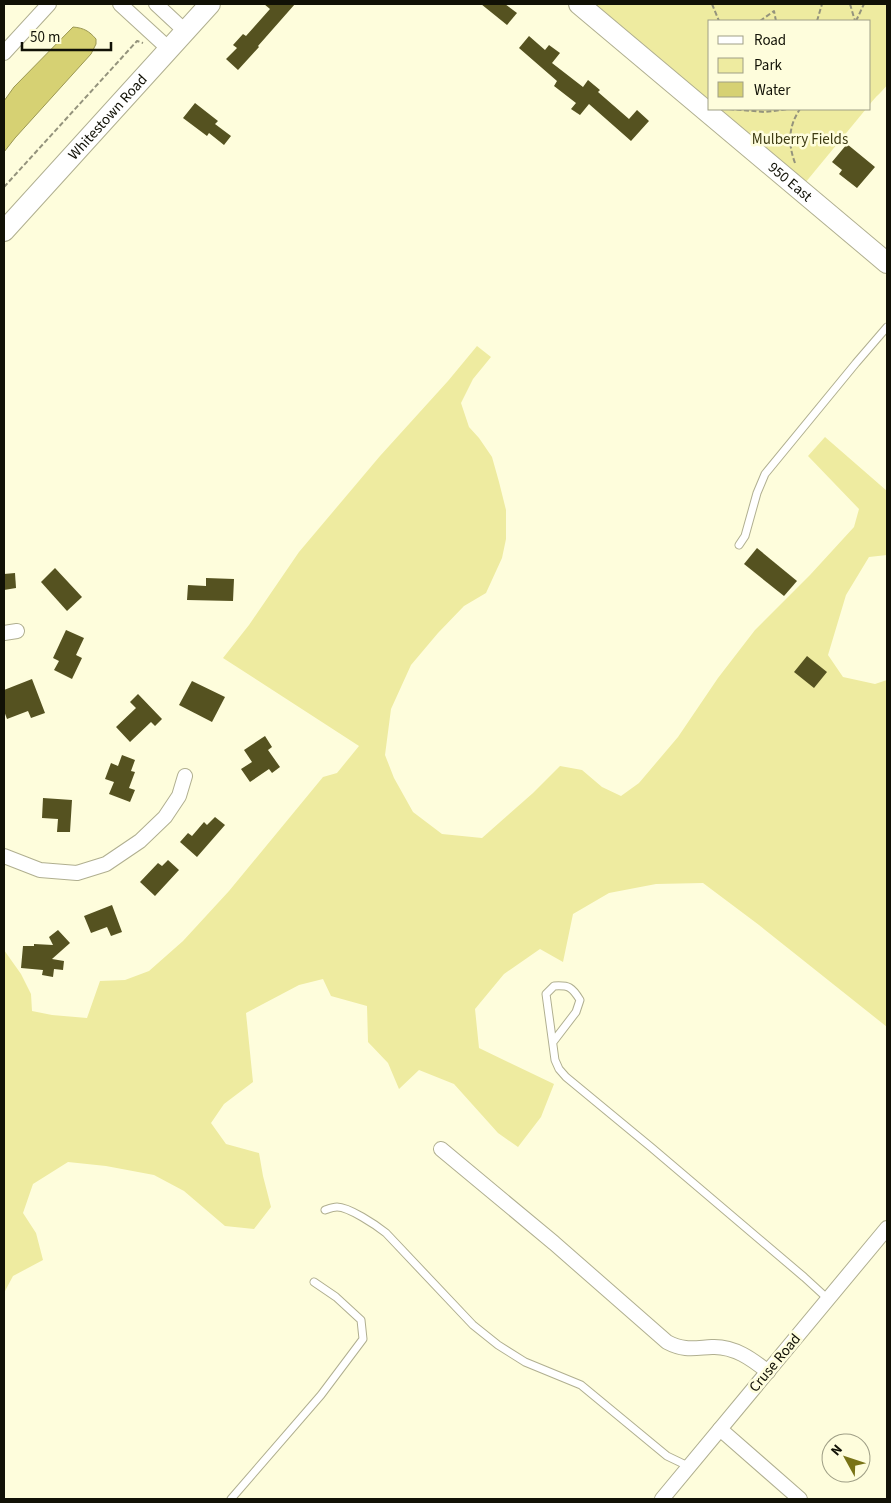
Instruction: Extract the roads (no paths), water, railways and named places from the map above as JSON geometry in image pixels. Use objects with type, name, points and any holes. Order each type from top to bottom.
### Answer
[{"type":"street","points":[[4,53],[49,4]]},
{"type":"street","points":[[120,4],[169,49]]},
{"type":"street","points":[[156,4],[185,31]]},
{"type":"street","name":"Whitestown Road","points":[[4,231],[210,4]]},
{"type":"street","name":"950 East","points":[[579,4],[887,263]]},
{"type":"street","points":[[4,856],[40,870],[77,873],[106,864],[140,841],[165,818],[179,796],[185,776]]},
{"type":"street","points":[[441,1149],[561,1249],[667,1342],[677,1347],[714,1347],[731,1350],[744,1355],[768,1372]]},
{"type":"street","name":"Cruse Road","points":[[662,1499],[690,1468],[720,1429],[887,1228]]},
{"type":"street","points":[[720,1429],[800,1499]]},
{"type":"lane","points":[[739,545],[745,536],[757,493],[765,474],[887,327]]},
{"type":"lane","points":[[553,1042],[576,1012],[580,1000],[574,990],[566,985],[554,986],[546,994],[554,1060],[558,1069],[828,1299]]},
{"type":"lane","points":[[325,1210],[337,1207],[372,1223],[386,1233],[473,1325],[498,1345],[525,1362],[581,1386],[667,1456],[690,1468]]},
{"type":"lane","points":[[231,1499],[321,1395],[363,1339],[361,1320],[336,1297],[314,1282]]},
{"type":"water","points":[[73,27],[86,30],[96,39],[96,44],[91,54],[4,152],[4,101],[14,87]]},
{"type":"park label","name":"Mulberry Fields","points":[[800,139]]}]
